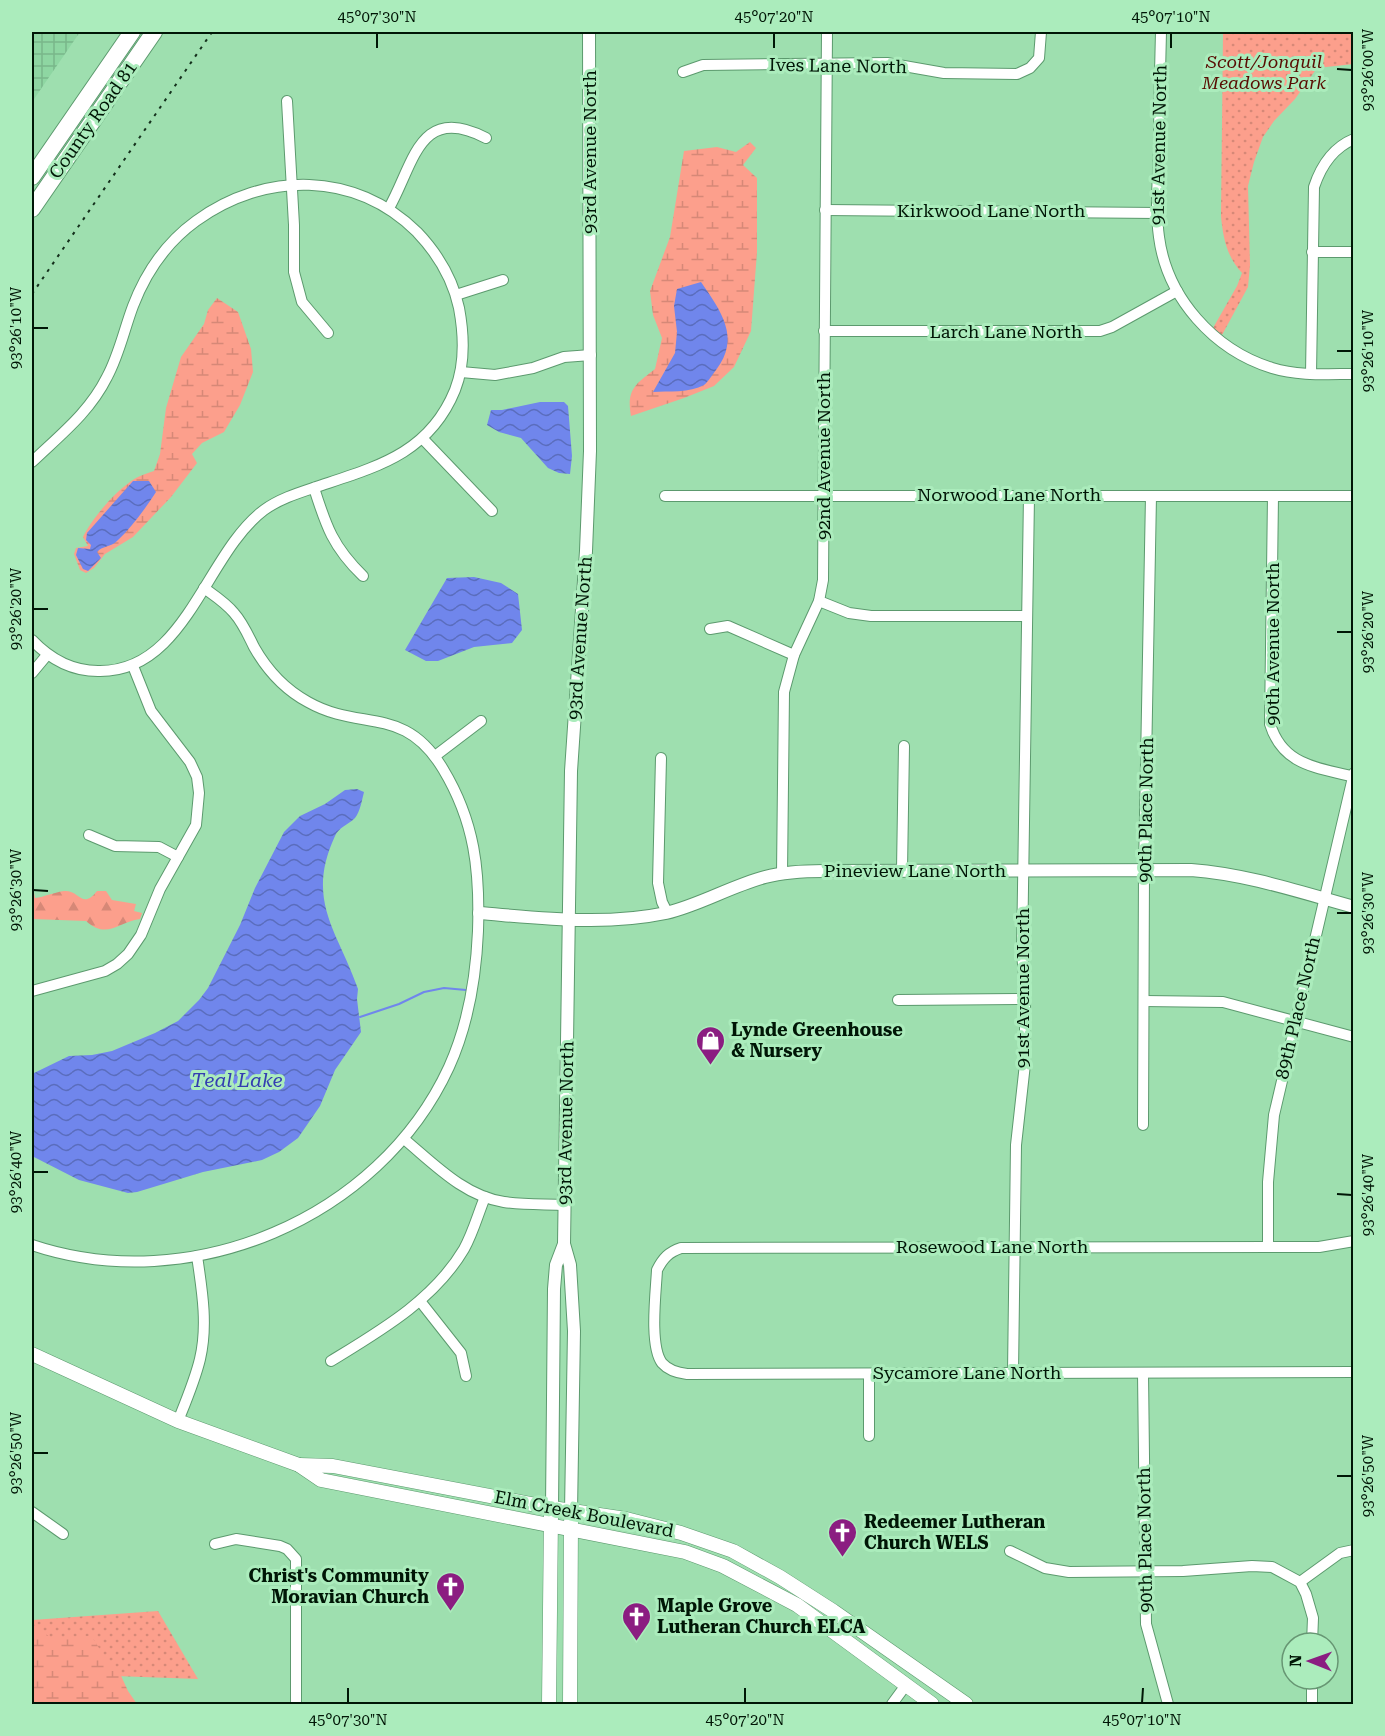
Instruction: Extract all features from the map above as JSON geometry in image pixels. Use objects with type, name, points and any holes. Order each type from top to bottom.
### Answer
[{"type":"highway","name":"County Road 81","points":[[32,177],[132,32]]},
{"type":"highway","name":"County Road 81","points":[[32,209],[154,32]]},
{"type":"main road","name":"Elm Creek Boulevard","points":[[33,1358],[178,1421],[299,1465],[321,1480],[685,1552],[723,1566],[797,1605],[932,1704]]},
{"type":"main road","name":"Elm Creek Boulevard","points":[[299,1465],[333,1466],[552,1508],[626,1519],[681,1533],[733,1551],[780,1577],[833,1611],[966,1704]]},
{"type":"main road","name":"93rd Avenue North","points":[[549,1704],[552,1508]]},
{"type":"main road","name":"93rd Avenue North","points":[[570,1704],[571,1511]]},
{"type":"street","name":"93rd Avenue North","points":[[571,1511],[574,1331],[570,1265],[564,1244],[572,751],[589,487],[591,355],[589,32]]},
{"type":"street","name":"92nd Avenue North","points":[[782,874],[784,692],[794,655],[819,601],[823,580],[827,32]]},
{"type":"street","name":"Ives Lane North","points":[[683,72],[703,65],[887,63],[944,73],[1017,74],[1030,69],[1039,58],[1041,32]]},
{"type":"street","name":"91st Avenue North","points":[[1161,32],[1159,237],[1169,273],[1178,291],[1208,331],[1250,360],[1273,368],[1311,374],[1353,374]]},
{"type":"street","points":[[287,101],[294,272],[302,302],[328,333]]},
{"type":"street","points":[[389,208],[414,155],[429,136],[453,127],[471,130],[486,138]]},
{"type":"street","points":[[1311,374],[1314,187],[1318,173],[1336,148],[1353,139]]},
{"type":"street","points":[[32,462],[58,439],[94,399],[111,368],[145,280],[159,258],[176,238],[196,221],[243,195],[292,184],[323,186],[344,189],[389,208],[423,238],[437,256],[456,295],[461,321],[461,372],[448,405],[423,439],[394,459],[281,500],[265,509],[238,536],[164,645],[133,666],[110,671],[92,671],[65,665],[47,655],[32,640]]},
{"type":"street","name":"Kirkwood Lane North","points":[[825,210],[1158,213]]},
{"type":"street","points":[[1312,252],[1353,252]]},
{"type":"street","points":[[456,295],[503,280]]},
{"type":"street","name":"Larch Lane North","points":[[824,332],[1094,332],[1112,327],[1178,291]]},
{"type":"street","points":[[461,372],[495,375],[533,368],[564,357],[591,355]]},
{"type":"street","points":[[423,439],[492,511]]},
{"type":"street","points":[[314,488],[332,538],[363,576]]},
{"type":"street","name":"Norwood Lane North","points":[[665,496],[1353,496]]},
{"type":"street","name":"91st Avenue North","points":[[1013,1372],[1017,1125],[1024,1064],[1022,953],[1029,496]]},
{"type":"street","name":"90th Place North","points":[[1143,1125],[1144,870],[1151,496]]},
{"type":"street","name":"90th Avenue North","points":[[1273,496],[1270,724],[1274,737],[1288,755],[1309,765],[1353,776]]},
{"type":"street","points":[[32,1245],[96,1259],[144,1261],[197,1256],[266,1236],[299,1222],[360,1183],[404,1139],[436,1092],[459,1042],[467,1015],[474,979],[479,913],[478,873],[471,830],[458,797],[435,756],[420,740],[405,730],[389,723],[329,711],[310,704],[293,693],[264,664],[233,611],[204,588]]},
{"type":"street","points":[[819,601],[849,613],[871,616],[1027,616]]},
{"type":"street","points":[[710,629],[728,626],[794,655]]},
{"type":"street","points":[[32,673],[47,655]]},
{"type":"street","points":[[32,991],[105,971],[128,954],[141,935],[160,889],[196,825],[199,801],[197,777],[190,762],[151,711],[133,666]]},
{"type":"street","points":[[435,756],[481,721]]},
{"type":"street","points":[[902,870],[904,746]]},
{"type":"street","points":[[661,758],[658,883],[662,902],[667,912]]},
{"type":"street","name":"89th Place North","points":[[1268,1246],[1271,1132],[1278,1091],[1353,776]]},
{"type":"street","points":[[89,835],[115,846],[159,847],[178,857]]},
{"type":"street","name":"Pineview Lane North","points":[[479,913],[568,920],[611,920],[667,912],[764,877],[800,871],[902,870],[1218,872],[1353,907]]},
{"type":"street","points":[[898,1000],[1024,999]]},
{"type":"street","points":[[1144,1001],[1223,1002],[1353,1037]]},
{"type":"street","points":[[404,1139],[452,1179],[468,1190],[485,1197],[503,1202],[565,1205]]},
{"type":"street","points":[[331,1361],[420,1301],[449,1271],[465,1247],[485,1197]]},
{"type":"street","name":"Rosewood Lane North","points":[[656,1286],[657,1270],[662,1260],[671,1251],[681,1248],[1319,1246],[1353,1241]]},
{"type":"street","name":"93rd Avenue North","points":[[552,1508],[554,1289],[556,1265],[564,1244]]},
{"type":"street","points":[[178,1421],[200,1359],[204,1335],[204,1312],[197,1256]]},
{"type":"street","name":"Sycamore Lane North","points":[[656,1286],[656,1341],[662,1362],[669,1369],[687,1374],[1353,1372]]},
{"type":"street","points":[[420,1301],[461,1353],[466,1376]]},
{"type":"street","name":"90th Place North","points":[[1143,1373],[1146,1624],[1168,1704]]},
{"type":"street","points":[[868,1374],[869,1436]]},
{"type":"street","points":[[32,1512],[63,1534]]},
{"type":"street","points":[[215,1544],[236,1539],[280,1546],[287,1549],[296,1559],[298,1567],[296,1704]]},
{"type":"street","points":[[1300,1582],[1334,1557],[1353,1550]]},
{"type":"street","points":[[1010,1551],[1039,1565],[1056,1570],[1144,1572],[1263,1566],[1281,1570],[1300,1582],[1311,1605],[1312,1631]]},
{"type":"street","points":[[892,1704],[906,1685]]},
{"type":"shaded area","points":[[32,32],[80,32],[32,102]]},
{"type":"green space","name":"Scott/Jonquil Meadows Park","points":[[1223,32],[1353,32],[1354,64],[1317,68],[1263,137],[1248,186],[1250,265],[1248,287],[1222,335],[1213,328],[1242,273],[1227,247],[1221,216]]},
{"type":"green space","points":[[750,142],[756,148],[743,165],[757,178],[757,252],[751,331],[734,367],[714,386],[631,416],[631,393],[638,383],[655,369],[662,338],[653,315],[650,291],[670,237],[684,151],[717,147],[736,152]]},
{"type":"green space","points":[[217,298],[238,312],[251,349],[253,372],[240,405],[224,432],[202,443],[192,454],[197,463],[171,497],[133,537],[105,554],[94,568],[86,573],[80,570],[74,554],[76,548],[88,546],[83,537],[87,529],[113,497],[128,483],[154,471],[160,454],[166,408],[181,357],[204,324],[208,310]]},
{"type":"green space","points":[[32,883],[35,898],[69,891],[88,899],[97,891],[106,891],[112,900],[136,904],[134,911],[142,913],[140,919],[107,930],[93,926],[86,921],[32,919]]},
{"type":"green space","points":[[158,1611],[198,1679],[32,1673],[32,1620]]},
{"type":"green space","points":[[32,1623],[51,1638],[89,1636],[95,1641],[105,1659],[118,1669],[137,1704],[32,1704]]},
{"type":"water","points":[[701,282],[715,303],[725,325],[728,336],[723,358],[704,385],[698,388],[653,392],[675,353],[677,332],[674,306],[677,289]]},
{"type":"water","points":[[540,402],[564,402],[568,406],[572,456],[570,474],[559,473],[548,468],[521,438],[499,432],[487,425],[491,410]]},
{"type":"water","points":[[133,481],[149,481],[156,492],[123,536],[97,552],[101,558],[88,571],[83,569],[76,555],[78,548],[90,549],[91,545],[86,540],[87,533]]},
{"type":"water","points":[[474,577],[501,583],[518,594],[522,630],[512,643],[474,647],[438,661],[426,661],[405,650],[447,578]]},
{"type":"water","name":"Teal Lake","points":[[357,789],[364,792],[360,809],[355,818],[336,833],[323,879],[328,915],[358,989],[361,1032],[335,1070],[320,1106],[298,1138],[279,1152],[262,1160],[203,1172],[128,1193],[79,1180],[32,1156],[32,1074],[69,1056],[112,1051],[178,1021],[208,988],[284,832],[300,816],[325,804],[345,790]]},
{"type":"waterway","points":[[360,1017],[399,1004],[424,992],[444,988],[466,990]]},
{"type":"railway","points":[[32,294],[212,32]]},
{"type":"place","name":"Lynde Greenhouse & Nursery","points":[[710,1066]]},
{"type":"place","name":"Redeemer Lutheran Church WELS","points":[[843,1558]]},
{"type":"place","name":"Christ's Community Moravian Church","points":[[450,1612]]},
{"type":"place","name":"Maple Grove Lutheran Church ELCA","points":[[636,1642]]}]
